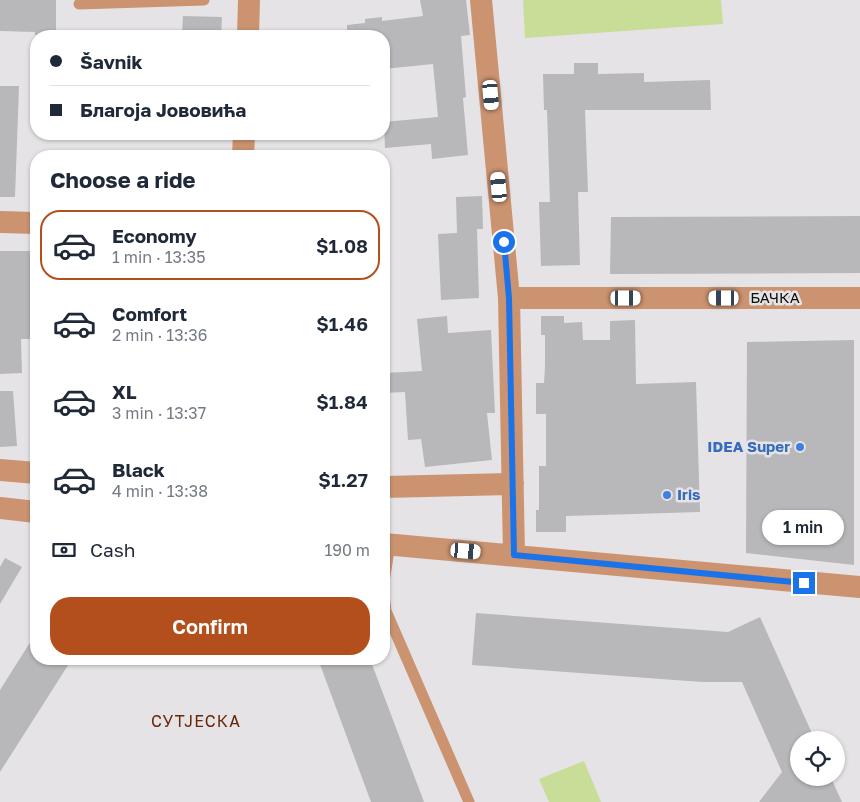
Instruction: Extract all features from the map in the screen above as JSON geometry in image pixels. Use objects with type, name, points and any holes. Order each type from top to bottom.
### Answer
[{"type":"street","points":[[248,30],[249,0]]},
{"type":"street","points":[[481,0],[509,298],[514,555]]},
{"type":"street","points":[[0,222],[30,223]]},
{"type":"street","name":"БАЧКА","points":[[509,298],[860,298]]},
{"type":"street","points":[[0,470],[30,472]]},
{"type":"street","points":[[390,486],[513,484]]},
{"type":"street","points":[[0,508],[30,511]]},
{"type":"street","points":[[390,544],[860,588]]},
{"type":"lane","points":[[79,4],[204,0]]},
{"type":"lane","points":[[390,620],[469,802]]},
{"type":"green space","points":[[523,0],[721,0],[723,24],[525,38]]},
{"type":"green space","points":[[584,761],[601,802],[549,802],[539,779]]},
{"type":"building","points":[[0,0],[56,0],[56,30],[0,31]]},
{"type":"building","points":[[420,0],[466,0],[470,35],[461,36],[466,97],[463,98],[468,155],[432,159],[431,144],[385,148],[385,140],[390,140],[390,121],[438,117],[433,64],[390,68],[390,30],[347,30],[347,25],[365,23],[365,19],[382,17],[382,21],[423,16]]},
{"type":"building","points":[[183,16],[222,17],[221,30],[182,30]]},
{"type":"building","points":[[574,63],[598,63],[598,74],[644,73],[644,82],[710,80],[711,110],[585,110],[588,192],[578,192],[580,265],[541,266],[539,202],[550,202],[547,110],[544,110],[543,74],[574,74]]},
{"type":"building","points":[[0,86],[19,86],[15,197],[0,197]]},
{"type":"building","points":[[482,196],[483,229],[477,229],[479,298],[441,300],[438,234],[457,233],[456,197]]},
{"type":"building","points":[[860,216],[860,273],[610,274],[611,217]]},
{"type":"building","points":[[0,251],[30,251],[30,339],[21,339],[22,373],[0,374]]},
{"type":"building","points":[[447,316],[448,333],[491,330],[495,413],[487,413],[492,460],[425,467],[421,439],[408,440],[405,392],[390,393],[390,373],[422,371],[417,319]]},
{"type":"building","points":[[541,316],[564,316],[564,323],[582,322],[583,340],[610,340],[610,321],[635,320],[636,384],[696,382],[700,512],[566,516],[566,532],[536,532],[536,510],[539,510],[539,466],[546,466],[546,414],[536,414],[536,383],[544,383],[545,367],[545,335],[541,335]]},
{"type":"building","name":"IDEA Super","points":[[854,340],[854,565],[746,553],[747,342]]},
{"type":"building","points":[[0,391],[13,391],[17,446],[0,447]]},
{"type":"building","points":[[5,558],[22,567],[0,604],[0,567]]},
{"type":"building","points":[[476,613],[728,632],[760,617],[811,731],[790,731],[790,786],[835,786],[842,802],[759,802],[782,772],[742,682],[702,682],[472,665]]},
{"type":"building","points":[[30,642],[30,665],[68,665],[0,772],[0,690]]},
{"type":"building","points":[[320,665],[372,665],[424,802],[371,802]]},
{"type":"place","name":"IDEA Super","points":[[800,447]]},
{"type":"place","name":"Iris","points":[[667,495]]},
{"type":"district","name":"СУТЈЕСКА","points":[[196,721]]},
{"type":"route","points":[[504,242],[509,298],[514,555],[804,583]]}]
